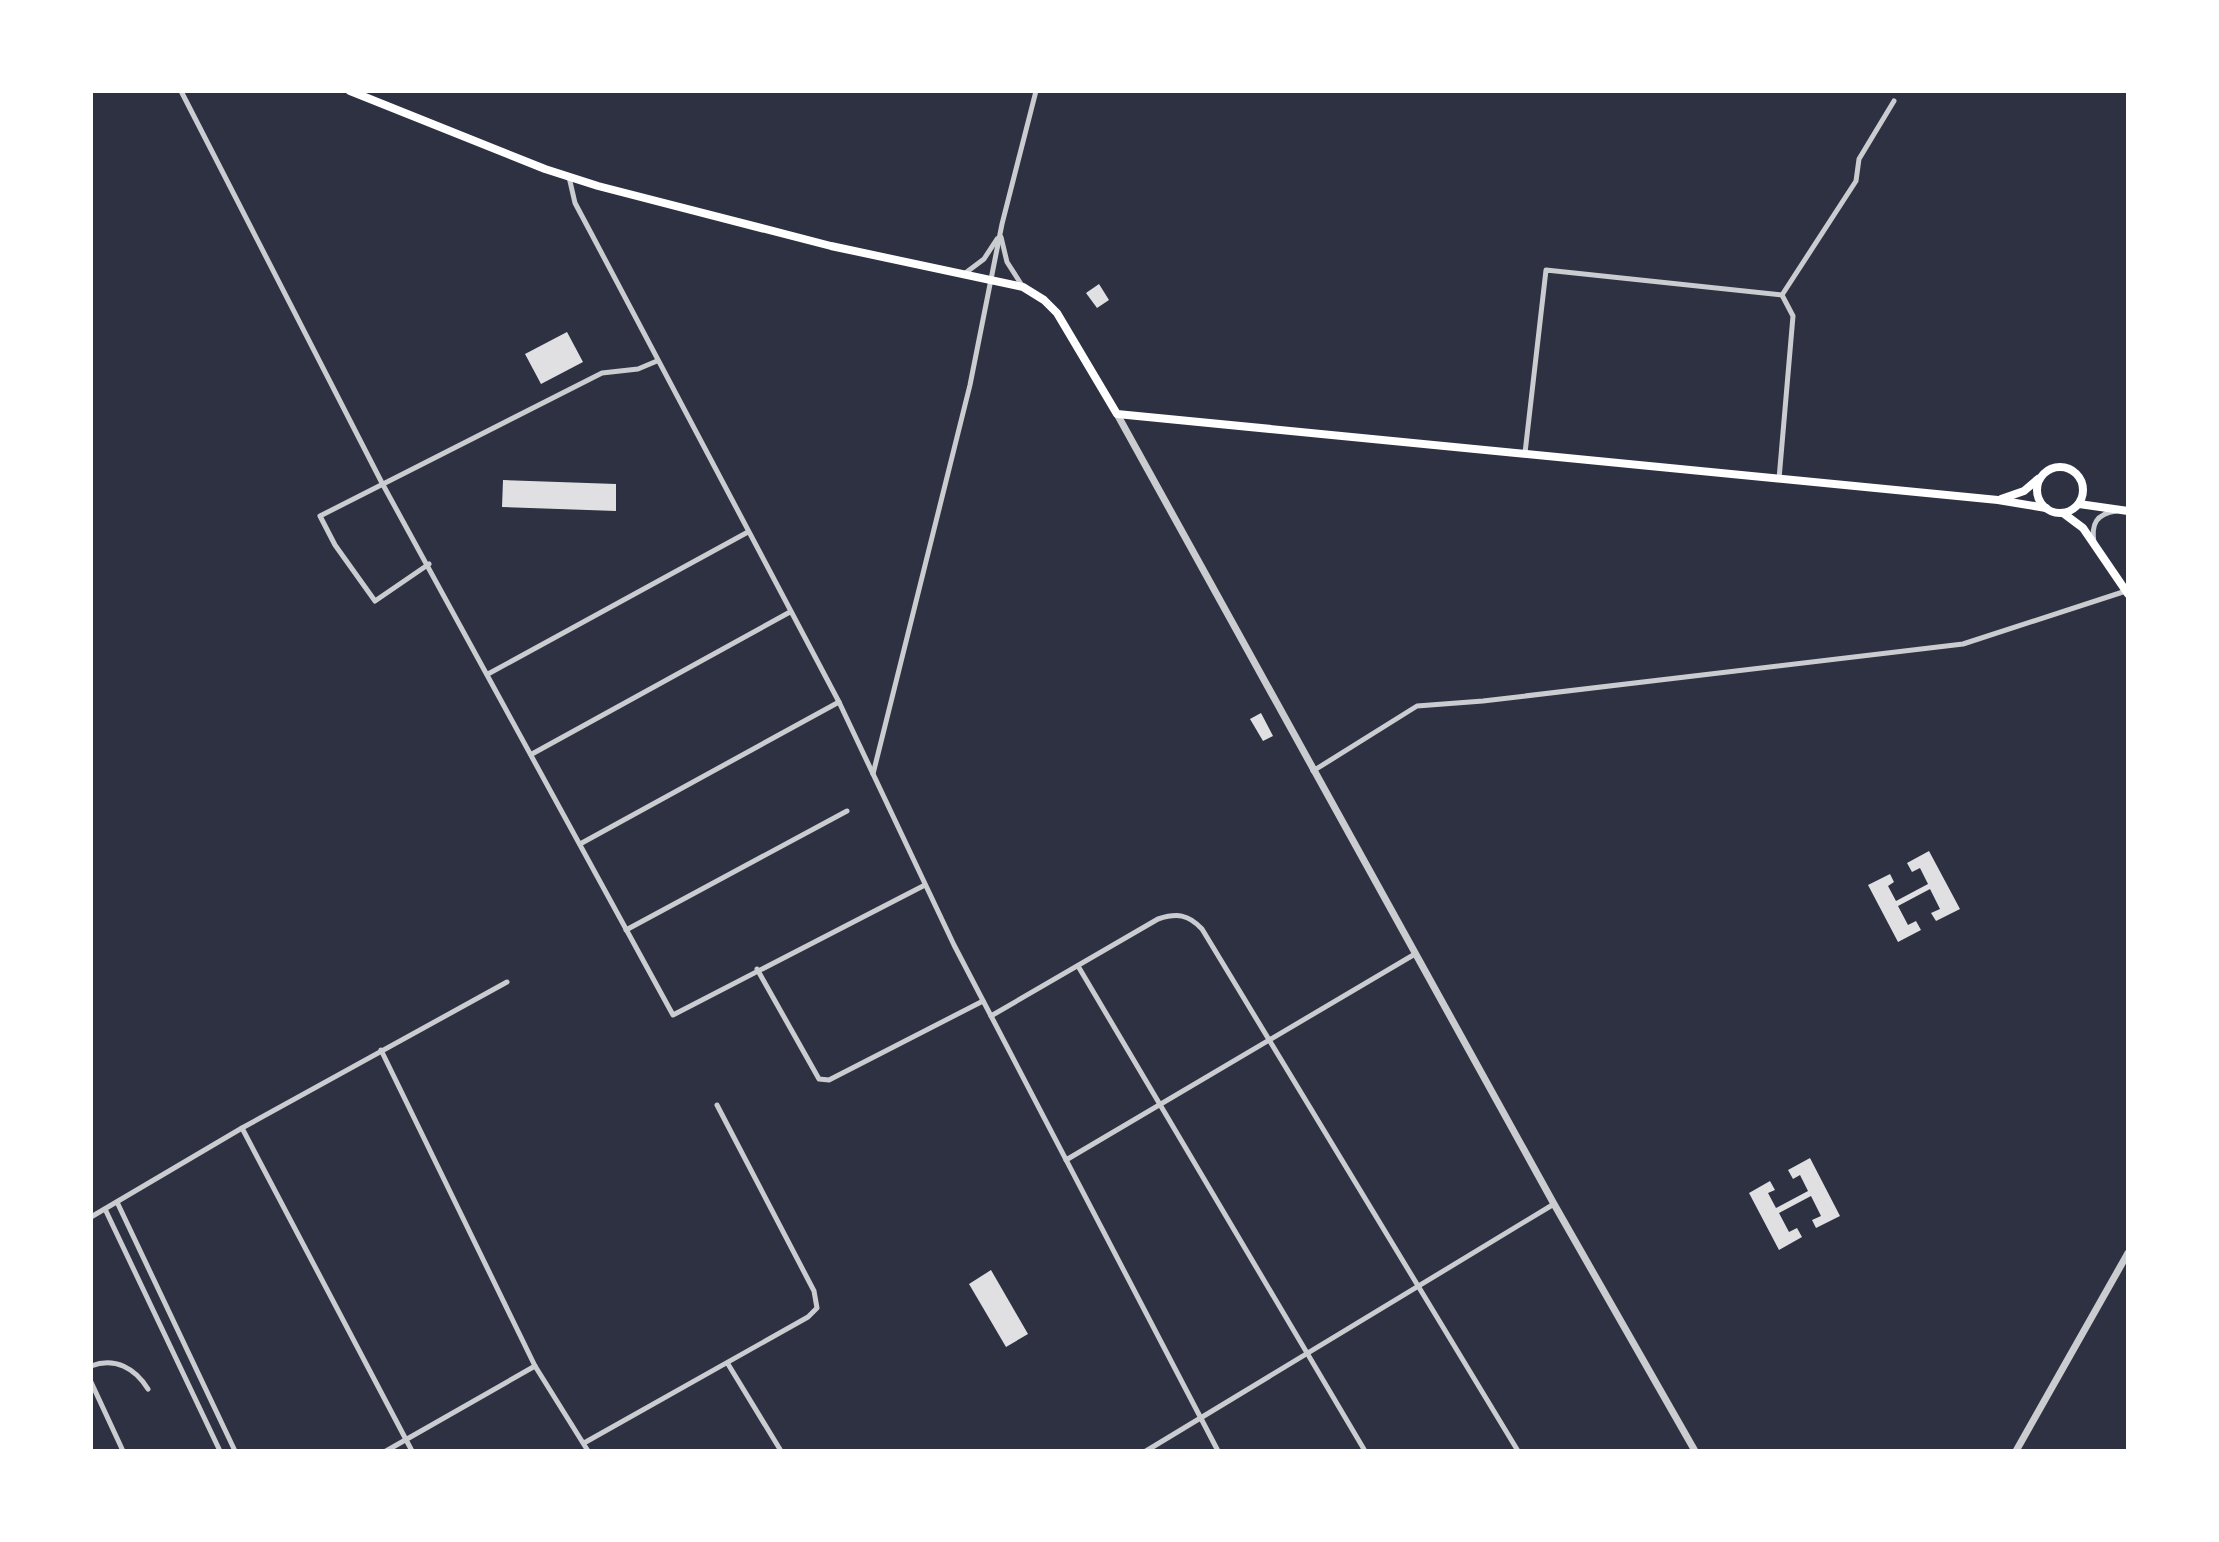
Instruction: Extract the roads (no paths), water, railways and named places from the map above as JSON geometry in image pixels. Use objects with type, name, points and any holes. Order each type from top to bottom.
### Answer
[{"type":"main road","points":[[350,91],[569,177],[831,246],[1023,287],[1044,300],[1057,313],[1116,414],[1998,500],[2046,508],[2063,513],[2083,528],[2127,593]]},
{"type":"main road","points":[[1998,500],[2024,491],[2054,468],[2074,471],[2084,489],[2079,504]]},
{"type":"main road","points":[[2043,475],[2037,488],[2041,503],[2046,508]]},
{"type":"main road","points":[[2063,513],[2079,504],[2125,511]]},
{"type":"street","points":[[181,91],[382,483],[429,564],[673,1015],[757,969],[925,886]]},
{"type":"street","points":[[873,774],[970,385],[1000,233],[1036,91]]},
{"type":"street","points":[[1782,295],[1856,181],[1859,159],[1894,101]]},
{"type":"street","points":[[569,177],[575,203],[839,702],[925,886],[983,1001],[1218,1451]]},
{"type":"street","points":[[964,274],[984,260],[1000,233]]},
{"type":"street","points":[[1000,233],[1007,262],[1023,287]]},
{"type":"street","points":[[1525,453],[1546,270],[1782,295]]},
{"type":"street","points":[[1779,478],[1793,316],[1782,295]]},
{"type":"street","points":[[429,564],[375,601],[335,545],[320,516],[602,373],[638,369],[657,361]]},
{"type":"street","points":[[1116,414],[1554,1204],[1695,1451]]},
{"type":"street","points":[[2095,544],[2092,532],[2095,521],[2108,512],[2125,511]]},
{"type":"street","points":[[488,674],[748,533]]},
{"type":"street","points":[[1313,771],[1417,706],[1483,701],[1963,644],[2127,593]]},
{"type":"street","points":[[532,754],[790,612]]},
{"type":"street","points":[[580,844],[839,702]]},
{"type":"street","points":[[626,930],[847,811]]},
{"type":"street","points":[[991,1016],[1158,919],[1176,913],[1192,919],[1202,929],[1270,1039],[1518,1451]]},
{"type":"street","points":[[1066,1160],[1160,1107],[1415,954]]},
{"type":"street","points":[[1078,966],[1309,1352],[1365,1451]]},
{"type":"street","points":[[757,969],[819,1079],[829,1080],[983,1001]]},
{"type":"street","points":[[91,1217],[242,1128],[507,982]]},
{"type":"street","points":[[381,1050],[535,1366],[588,1451]]},
{"type":"street","points":[[584,1443],[728,1364],[808,1317],[817,1308],[814,1291],[717,1105]]},
{"type":"street","points":[[242,1128],[412,1451]]},
{"type":"street","points":[[117,1202],[235,1451]]},
{"type":"street","points":[[1146,1451],[1554,1204]]},
{"type":"street","points":[[104,1209],[220,1451]]},
{"type":"street","points":[[2016,1451],[2128,1253]]},
{"type":"street","points":[[91,1366],[108,1360],[116,1363],[141,1378],[148,1389]]},
{"type":"street","points":[[728,1364],[780,1451]]},
{"type":"street","points":[[386,1451],[535,1366]]},
{"type":"street","points":[[91,1382],[123,1451]]}]
